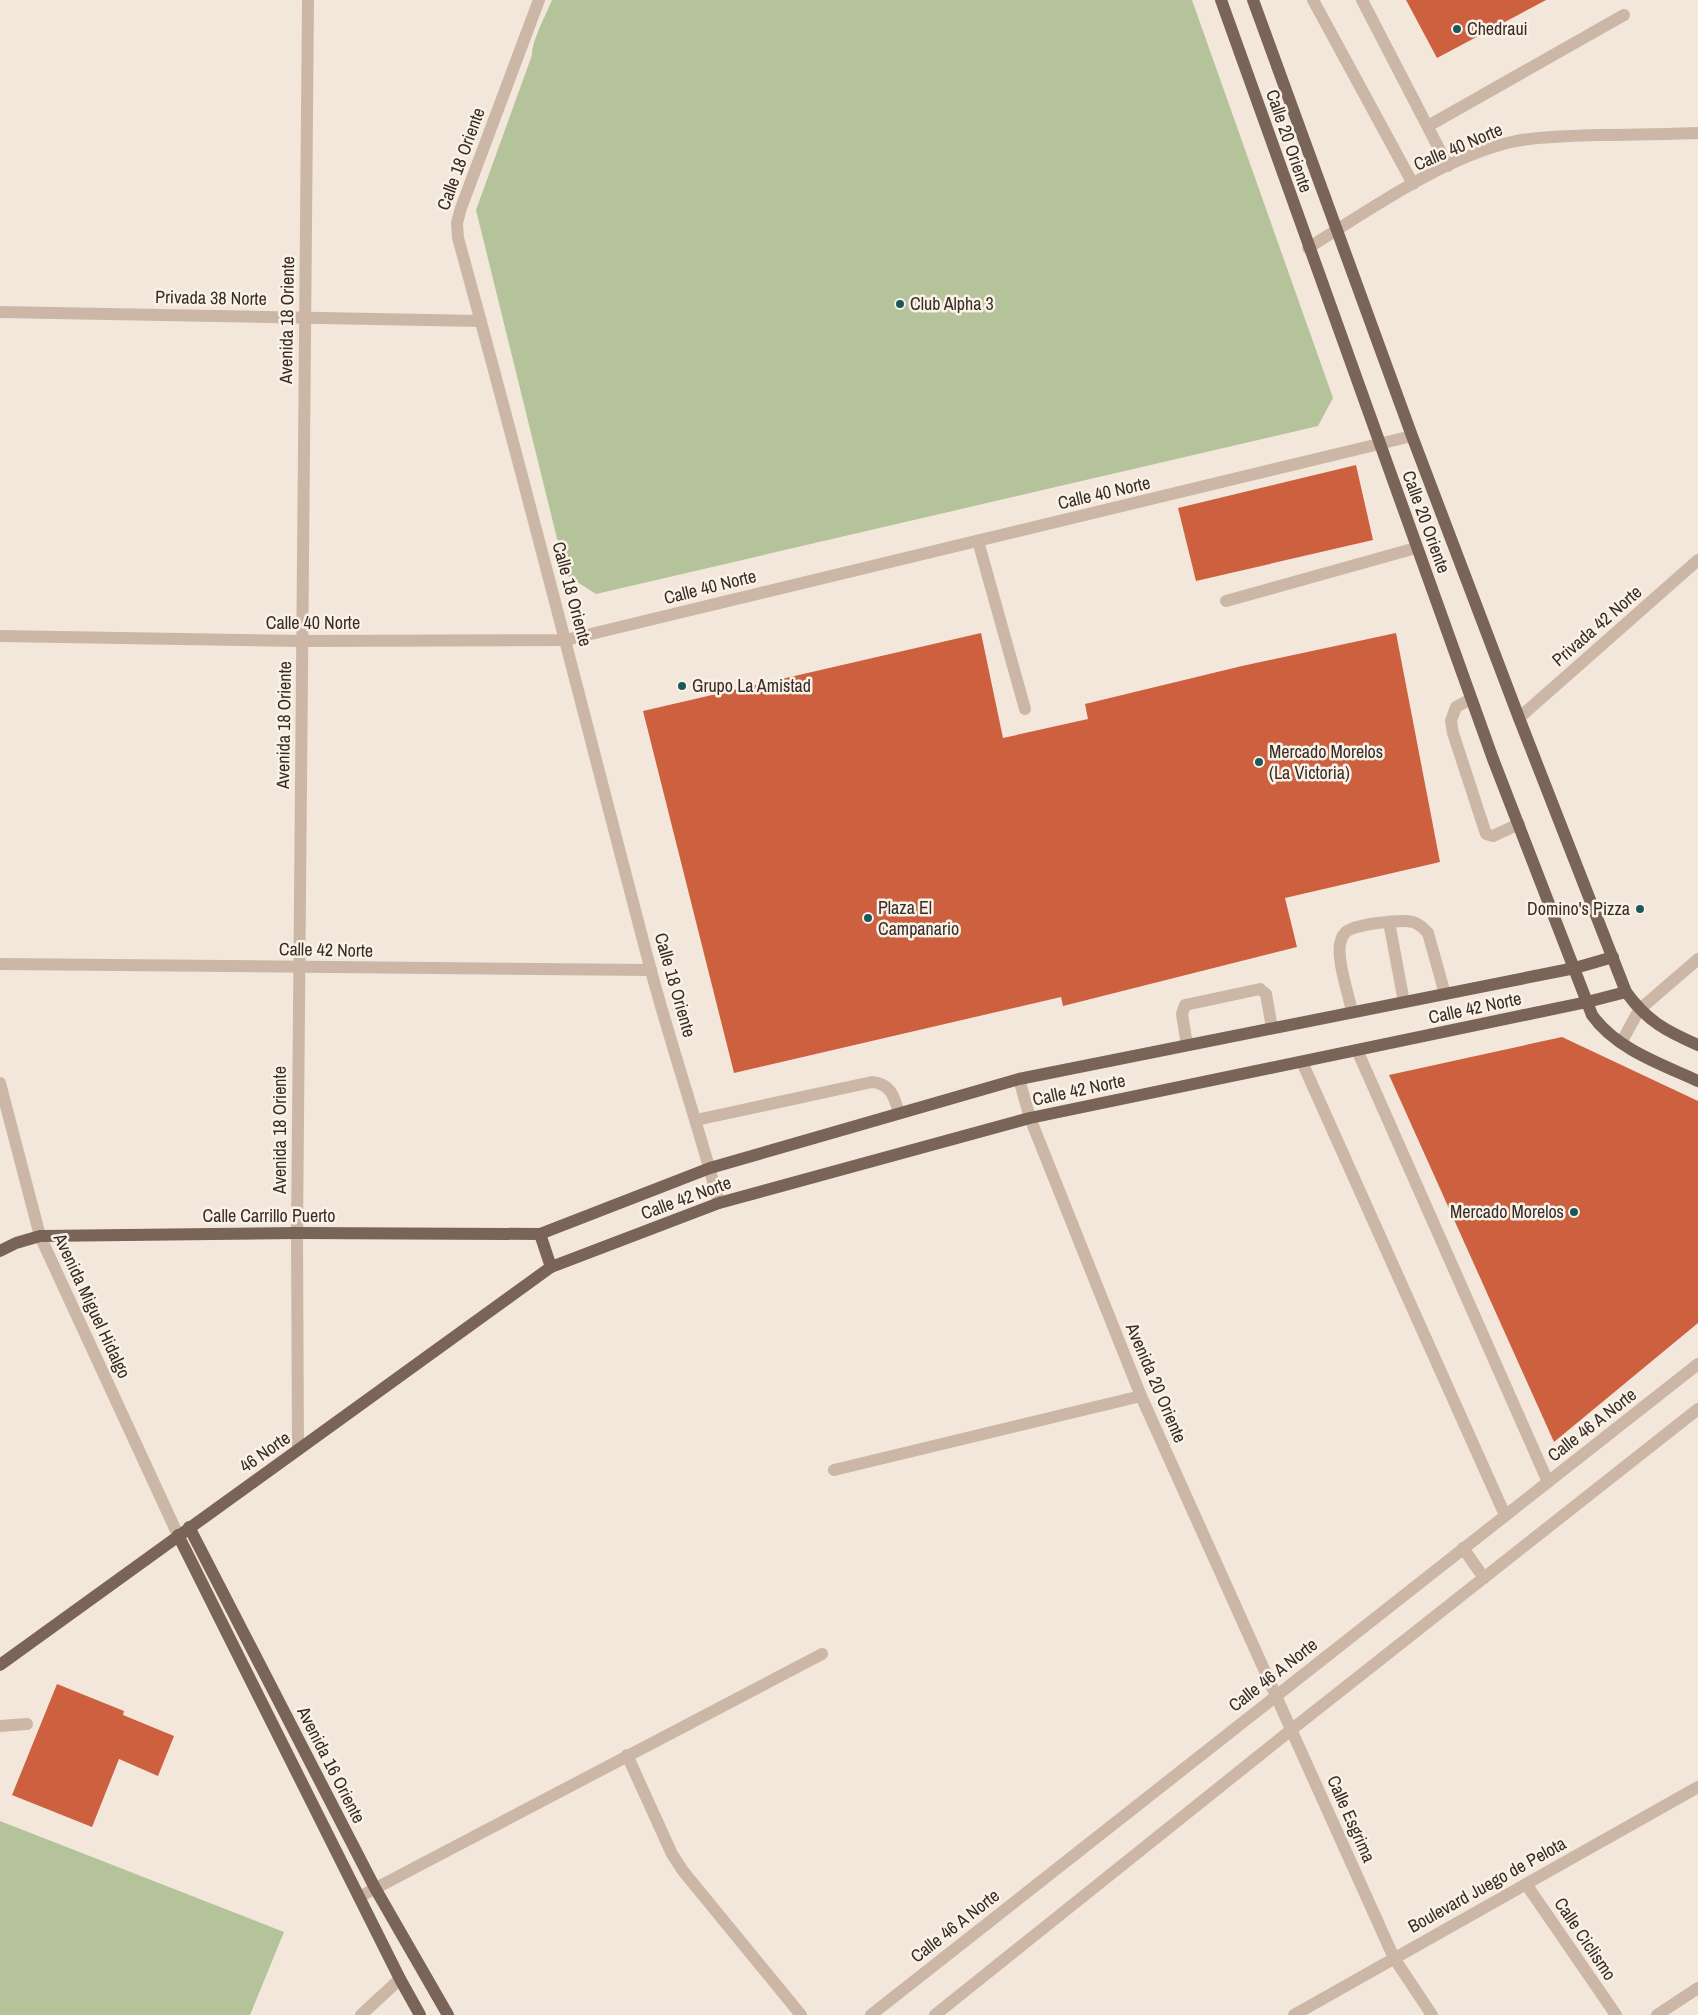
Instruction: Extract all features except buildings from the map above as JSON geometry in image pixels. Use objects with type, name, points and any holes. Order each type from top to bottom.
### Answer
[{"type":"main road","name":"Calle 20 Oriente","points":[[1221,0],[1308,248],[1471,699],[1592,1015],[1600,1026],[1621,1043],[1698,1082]]},
{"type":"main road","name":"Calle 20 Oriente","points":[[1253,0],[1412,436],[1626,992],[1639,1010],[1666,1031],[1698,1045]]},
{"type":"main road","name":"Calle 42 Norte","points":[[540,1234],[710,1168],[1019,1079],[1575,968],[1613,957]]},
{"type":"main road","name":"Calle 42 Norte","points":[[551,1267],[719,1203],[1030,1118],[1587,1002],[1626,992]]},
{"type":"main road","name":"Calle Carrillo Puerto","points":[[0,1251],[16,1243],[40,1236],[297,1233],[540,1234]]},
{"type":"main road","points":[[540,1234],[551,1267]]},
{"type":"main road","name":"46 Norte","points":[[0,1665],[551,1267]]},
{"type":"main road","name":"Avenida 16 Oriente","points":[[184,1531],[375,1888],[448,2015]]},
{"type":"main road","name":"Avenida 16 Oriente","points":[[184,1531],[359,1896],[420,2015]]},
{"type":"street","name":"Avenida 18 Oriente","points":[[298,1450],[297,1233],[308,0]]},
{"type":"street","name":"Calle 18 Oriente","points":[[538,0],[461,208],[457,223],[458,238],[566,640],[651,970],[719,1203]]},
{"type":"street","points":[[1313,0],[1413,184]]},
{"type":"street","points":[[1362,0],[1448,166]]},
{"type":"street","points":[[1428,126],[1624,15]]},
{"type":"street","name":"Calle 40 Norte","points":[[1308,248],[1413,184],[1448,166],[1487,150],[1516,141],[1550,137],[1698,133]]},
{"type":"street","name":"Privada 38 Norte","points":[[0,312],[481,321]]},
{"type":"street","name":"Calle 40 Norte","points":[[0,636],[302,641],[566,640],[1412,436]]},
{"type":"street","points":[[978,541],[1025,709]]},
{"type":"street","points":[[1226,601],[1416,548]]},
{"type":"street","name":"Privada 42 Norte","points":[[1519,718],[1698,560]]},
{"type":"street","points":[[1471,699],[1456,706],[1451,722],[1486,834],[1493,836],[1519,824]]},
{"type":"street","points":[[1352,1012],[1339,952],[1340,941],[1345,932],[1354,928],[1389,922],[1411,921],[1422,925],[1428,933],[1445,994]]},
{"type":"street","points":[[1389,922],[1404,1002]]},
{"type":"street","points":[[1621,1043],[1639,1010],[1698,959]]},
{"type":"street","name":"Calle 42 Norte","points":[[0,964],[651,970]]},
{"type":"street","points":[[1187,1045],[1182,1014],[1186,1005],[1260,989],[1266,994],[1272,1028]]},
{"type":"street","points":[[1357,1050],[1548,1482]]},
{"type":"street","points":[[1302,1062],[1505,1515]]},
{"type":"street","name":"Avenida 20 Oriente","points":[[1019,1079],[1030,1118],[1141,1396],[1275,1695]]},
{"type":"street","points":[[696,1120],[872,1082],[881,1083],[888,1087],[899,1113]]},
{"type":"street","name":"Avenida Miguel Hidalgo","points":[[0,1083],[40,1236],[184,1531]]},
{"type":"street","name":"Calle 46 A Norte","points":[[871,2015],[1275,1695],[1698,1364]]},
{"type":"street","points":[[834,1470],[1141,1396]]},
{"type":"street","points":[[935,2015],[1698,1409]]},
{"type":"street","points":[[1463,1548],[1484,1578]]},
{"type":"street","points":[[359,1896],[822,1654]]},
{"type":"street","name":"Calle Esgrima","points":[[1275,1695],[1394,1958],[1432,2015]]},
{"type":"street","points":[[0,1726],[27,1724]]},
{"type":"street","points":[[628,1756],[672,1854],[683,1871],[801,2015]]},
{"type":"street","name":"Boulevard Juego de Pelota","points":[[1294,2015],[1698,1786]]},
{"type":"street","name":"Calle Ciclismo","points":[[1526,1884],[1616,2015]]},
{"type":"street","points":[[361,2015],[400,1979]]},
{"type":"street","points":[[1657,2015],[1698,1988]]},
{"type":"green space","name":"Club Alpha 3","points":[[552,0],[1192,0],[1333,398],[1318,426],[596,594],[566,575],[476,210],[532,55],[537,35]]},
{"type":"green space","points":[[0,1821],[284,1932],[250,2015],[0,2015]]},
{"type":"place","name":"Chedraui","points":[[1457,29]]},
{"type":"place","name":"Club Alpha 3","points":[[900,304]]},
{"type":"place","name":"Grupo La Amistad","points":[[682,686]]},
{"type":"place","name":"Mercado Morelos (La Victoria)","points":[[1259,762]]},
{"type":"place","name":"Domino's Pizza","points":[[1640,909]]},
{"type":"place","name":"Plaza El Campanario","points":[[868,918]]},
{"type":"place","name":"Mercado Morelos","points":[[1574,1212]]}]
